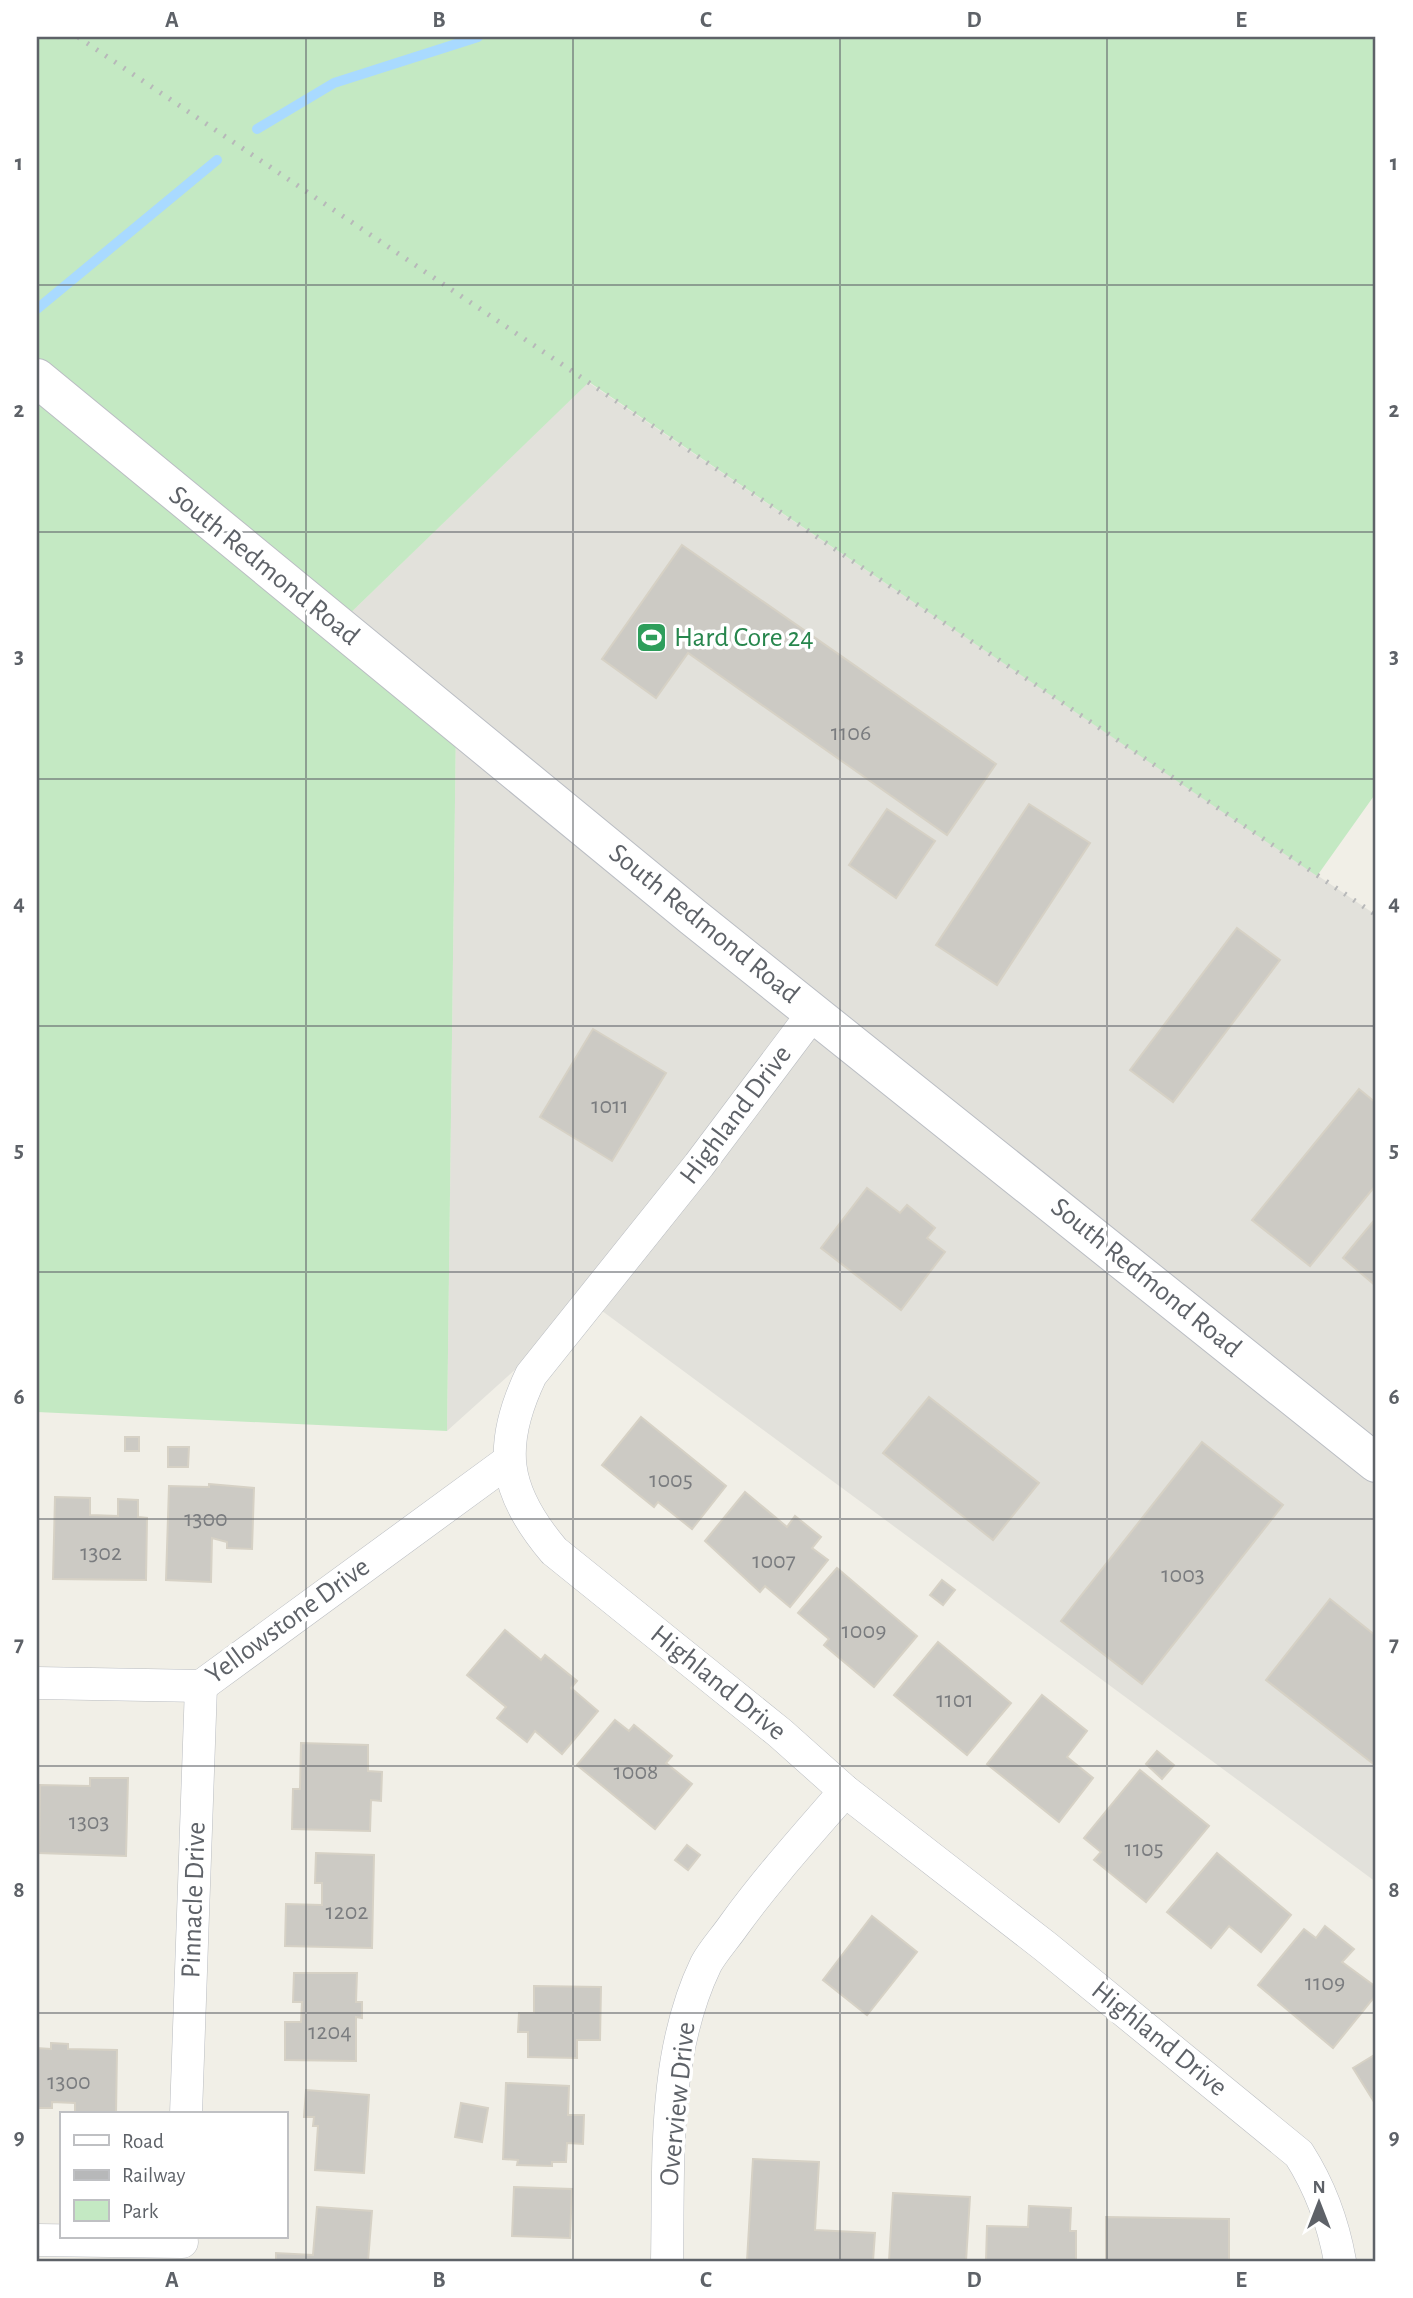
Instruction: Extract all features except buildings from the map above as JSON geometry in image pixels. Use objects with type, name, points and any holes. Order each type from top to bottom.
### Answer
[{"type":"street","name":"South Redmond Road","points":[[37,378],[693,917],[1376,1463]]},
{"type":"street","name":"Highland Drive","points":[[814,1012],[699,1165],[531,1375],[516,1406],[507,1462],[519,1499],[538,1532],[554,1551],[780,1733],[845,1791],[1046,1947],[1299,2154],[1315,2180],[1324,2202],[1340,2261]]},
{"type":"street","name":"Yellowstone Drive","points":[[37,1683],[201,1686],[507,1462]]},
{"type":"street","name":"Pinnacle Drive","points":[[186,2112],[201,1686]]},
{"type":"street","name":"Overview Drive","points":[[667,2261],[670,2130],[678,2048],[688,2007],[708,1962],[751,1901],[845,1791]]},
{"type":"street","points":[[37,2240],[181,2247]]},
{"type":"shaded area","points":[[588,382],[1376,915],[1376,1882],[590,1302],[447,1431],[456,722],[337,626]]},
{"type":"green space","points":[[37,37],[1376,37],[1376,793],[1317,876],[589,382],[337,626],[37,384]]},
{"type":"green space","points":[[37,391],[456,722],[447,1431],[37,1412]]},
{"type":"waterway","points":[[257,129],[334,83],[478,37]]},
{"type":"waterway","points":[[37,309],[217,160]]},
{"type":"railway","points":[[78,37],[1376,915]]},
{"type":"place","name":"Hard Core 24","points":[[651,638]]}]
